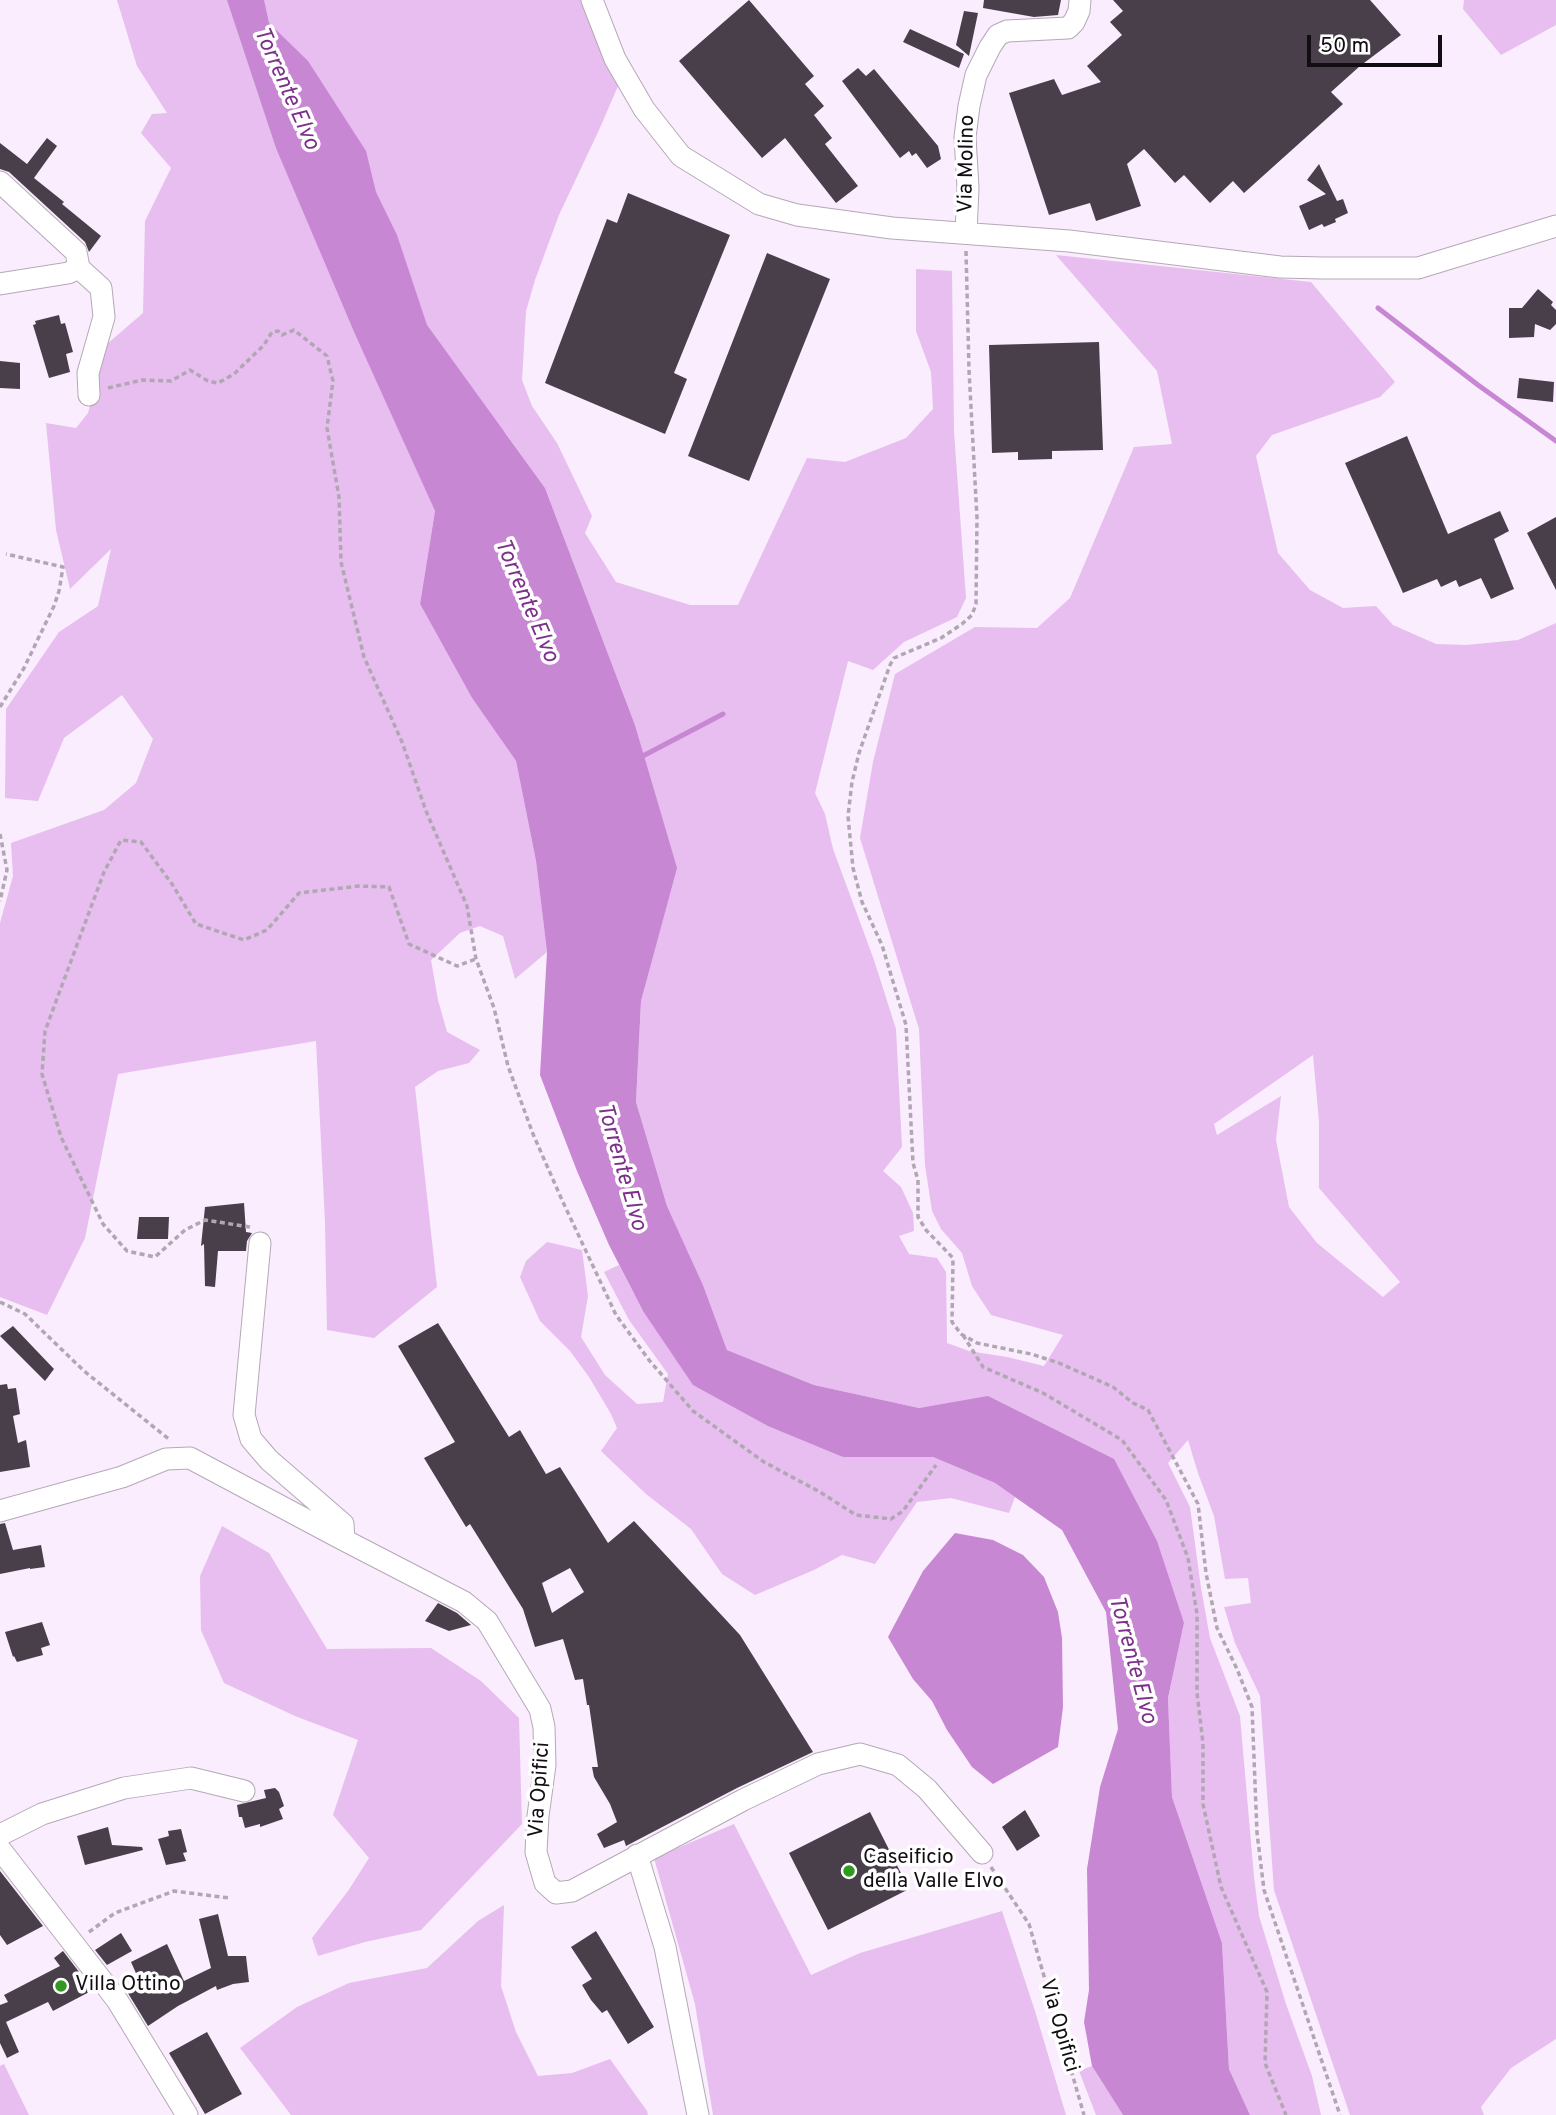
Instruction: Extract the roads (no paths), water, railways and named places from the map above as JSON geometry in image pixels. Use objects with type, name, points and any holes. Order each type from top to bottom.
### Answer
[{"type":"street","points":[[592,0],[615,59],[644,109],[681,156],[759,204],[797,215],[892,228],[1069,241],[1280,267],[1418,268],[1556,226]]},
{"type":"street","name":"Via Molino","points":[[966,233],[968,188],[965,137],[976,75],[999,35],[1007,31],[1068,28],[1079,11],[1080,0]]},
{"type":"street","points":[[0,182],[76,252],[79,268],[101,288],[104,317],[88,373],[89,395]]},
{"type":"street","points":[[0,284],[68,273],[79,268]]},
{"type":"street","points":[[260,1243],[244,1415],[251,1439],[269,1460],[343,1524],[344,1540]]},
{"type":"street","name":"Via Opifici","points":[[0,1511],[122,1477],[166,1459],[190,1458],[464,1602],[487,1621],[540,1709],[544,1727],[545,1765],[536,1852],[545,1883],[556,1893],[572,1891],[743,1800],[818,1764],[860,1754],[898,1765],[927,1789],[982,1853]]},
{"type":"street","points":[[0,1835],[42,1814],[124,1788],[191,1779],[244,1791]]},
{"type":"street","points":[[0,1849],[117,2000],[187,2115]]},
{"type":"street","points":[[637,1855],[665,1947],[698,2115]]},
{"type":"water","name":"Torrente Elvo","points":[[227,0],[264,0],[269,23],[308,61],[366,151],[376,192],[397,235],[427,325],[545,488],[635,725],[677,868],[641,1001],[636,1102],[667,1206],[703,1285],[727,1350],[814,1385],[919,1408],[988,1396],[1114,1459],[1157,1541],[1184,1623],[1168,1698],[1172,1797],[1222,1943],[1229,2069],[1250,2115],[1123,2115],[1092,2066],[1084,2022],[1089,1990],[1087,1869],[1100,1787],[1118,1729],[1106,1612],[1062,1530],[995,1483],[933,1457],[843,1457],[768,1426],[693,1385],[643,1311],[609,1245],[540,1075],[547,952],[536,861],[516,761],[472,698],[420,604],[435,511],[355,334],[276,148]]},
{"type":"water","points":[[955,1533],[993,1540],[1023,1555],[1044,1577],[1058,1612],[1062,1638],[1063,1707],[1058,1747],[993,1784],[972,1767],[947,1730],[932,1701],[913,1679],[888,1637],[923,1571]]},
{"type":"waterway","points":[[1378,308],[1556,441]]},
{"type":"waterway","points":[[639,758],[723,714]]},
{"type":"place","name":"Caseificio della Valle Elvo","points":[[849,1871]]},
{"type":"place","name":"Villa Ottino","points":[[61,1986]]}]
